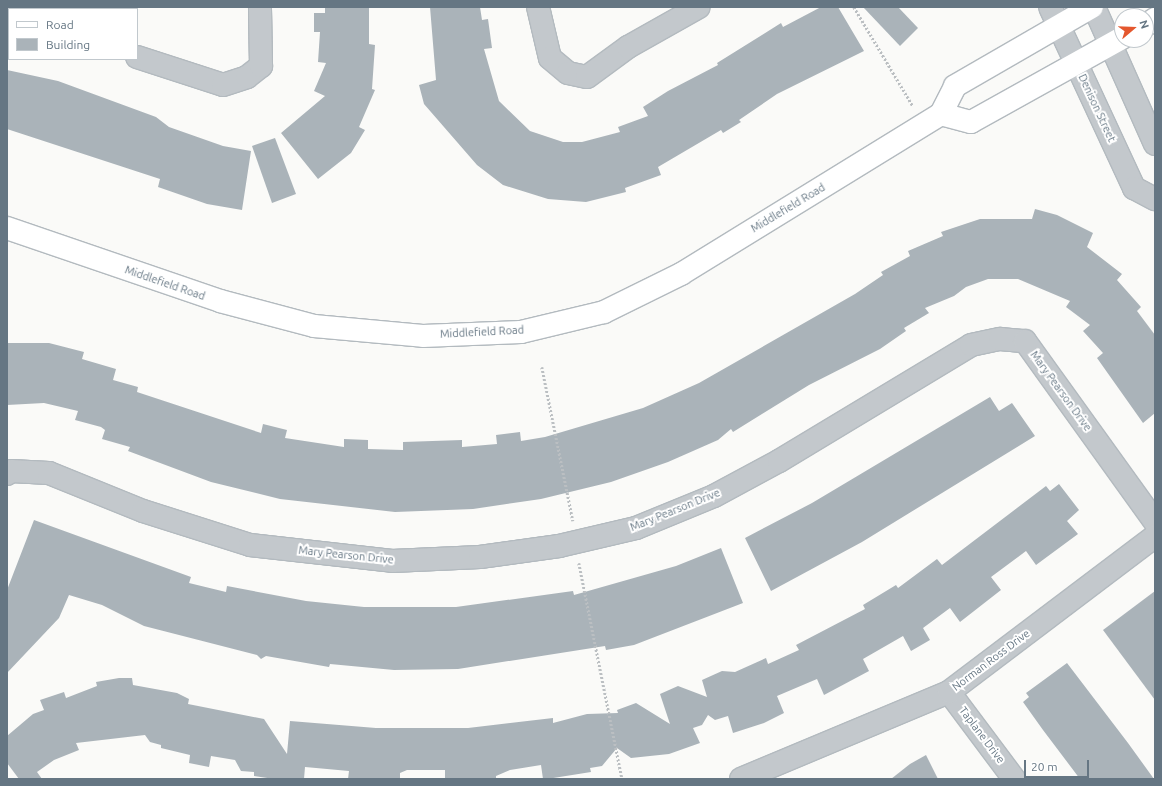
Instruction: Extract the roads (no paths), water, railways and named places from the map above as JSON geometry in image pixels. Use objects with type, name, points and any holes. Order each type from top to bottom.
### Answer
[{"type":"main road","points":[[1093,7],[1055,16],[955,86],[933,120],[971,122],[1114,43]]},
{"type":"main road","name":"Middlefield Road","points":[[7,228],[220,302],[314,326],[423,336],[521,332],[604,312],[681,274],[933,120]]},
{"type":"street","points":[[138,57],[222,85],[247,77],[261,66],[260,7]]},
{"type":"street","points":[[538,7],[550,58],[568,73],[587,78],[628,47],[699,7]]},
{"type":"street","points":[[1093,7],[1114,39]]},
{"type":"street","name":"Denison Street","points":[[1055,16],[1134,188],[1155,200]]},
{"type":"street","points":[[1118,48],[1155,144]]},
{"type":"street","name":"Mary Pearson Drive","points":[[7,474],[11,471],[49,473],[143,511],[250,545],[392,562],[480,557],[577,542],[636,528],[714,496],[779,462],[971,345],[1000,339],[1025,342],[1155,522]]},
{"type":"street","name":"Norman Ross Drive","points":[[741,779],[949,692],[1155,536]]},
{"type":"street","name":"Taplane Drive","points":[[949,692],[1014,779]]}]
